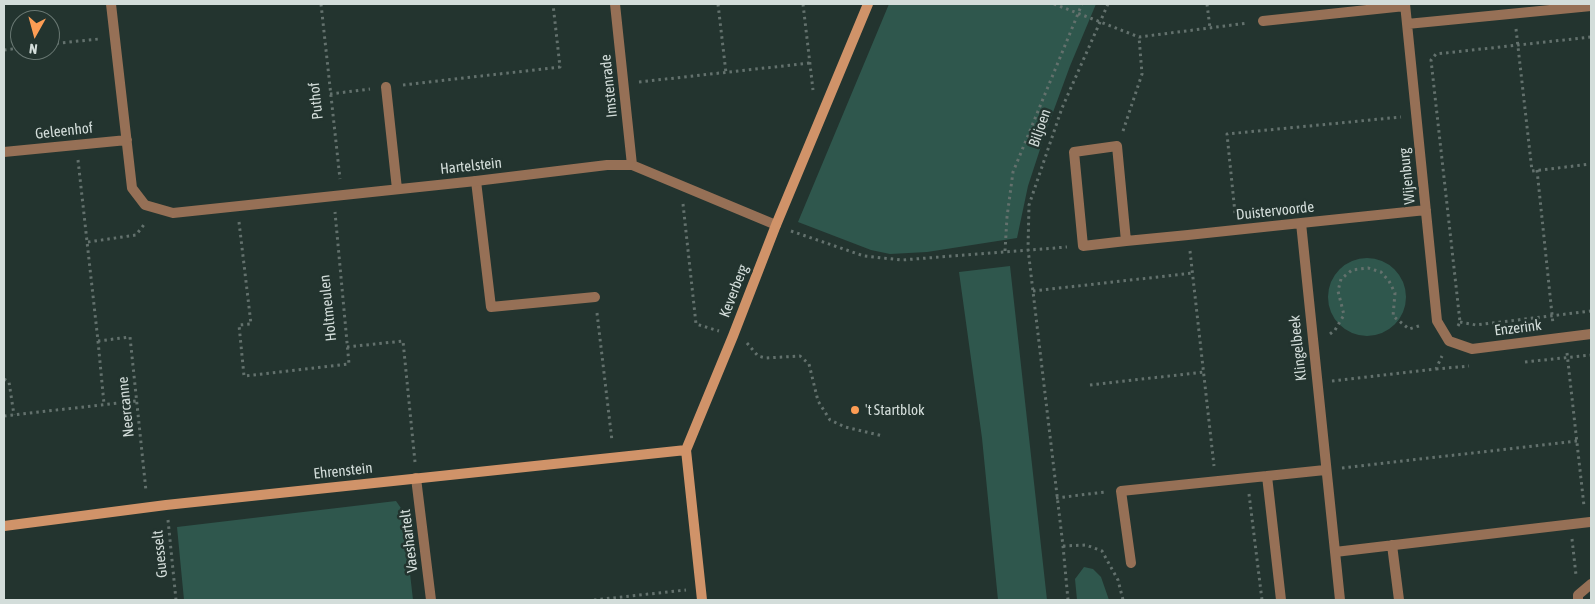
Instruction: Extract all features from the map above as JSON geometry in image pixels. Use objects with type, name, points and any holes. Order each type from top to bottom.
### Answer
[{"type":"street","name":"Hartelstein","points":[[111,4],[132,188],[145,205],[173,213],[476,181],[607,165],[632,164],[776,225]]},
{"type":"street","name":"Imstenrade","points":[[615,4],[632,164]]},
{"type":"street","name":"Keverberg","points":[[702,600],[686,450],[776,225],[868,4]]},
{"type":"street","points":[[1263,22],[1405,5]]},
{"type":"street","name":"Wijenburg","points":[[1405,5],[1437,321],[1449,341]]},
{"type":"street","points":[[1407,24],[1591,6]]},
{"type":"street","points":[[386,87],[397,188]]},
{"type":"street","name":"Geleenhof","points":[[4,152],[126,140]]},
{"type":"street","points":[[1083,246],[1074,152],[1117,146],[1126,241]]},
{"type":"street","points":[[476,181],[491,307],[595,297]]},
{"type":"street","name":"Duistervoorde","points":[[1083,246],[1426,210]]},
{"type":"street","name":"Klingelbeek","points":[[1301,223],[1340,600]]},
{"type":"street","name":"Enzerink","points":[[1449,341],[1472,349],[1591,334]]},
{"type":"street","name":"Ehrenstein","points":[[4,526],[147,507],[686,450]]},
{"type":"street","points":[[1131,563],[1121,491],[1326,470]]},
{"type":"street","points":[[1268,476],[1281,600]]},
{"type":"street","name":"Vaeshartelt","points":[[416,478],[431,600]]},
{"type":"street","points":[[1335,552],[1570,524],[1590,525]]},
{"type":"street","points":[[1392,545],[1399,600]]},
{"type":"street","points":[[1578,598],[1591,584]]},
{"type":"path","name":"Puthof","points":[[321,4],[341,194]]},
{"type":"path","points":[[330,94],[560,67],[553,4]]},
{"type":"path","points":[[718,4],[726,73]]},
{"type":"path","points":[[803,4],[814,98]]},
{"type":"path","points":[[1054,4],[1139,37],[1263,22]]},
{"type":"path","points":[[1005,251],[1013,172],[1082,4]]},
{"type":"path","name":"Biljoen","points":[[1068,600],[1032,292],[1028,249],[1029,205],[1062,108],[1108,4]]},
{"type":"path","points":[[1208,4],[1210,28]]},
{"type":"path","points":[[1514,13],[1532,171],[1591,164]]},
{"type":"path","points":[[60,43],[114,37]]},
{"type":"path","points":[[1117,146],[1142,74],[1139,37]]},
{"type":"path","points":[[1591,37],[1436,54],[1431,60],[1460,322],[1476,325],[1591,312]]},
{"type":"path","points":[[624,84],[810,63]]},
{"type":"path","points":[[1236,230],[1227,134],[1417,116]]},
{"type":"path","name":"Neercanne","points":[[77,145],[104,404]]},
{"type":"path","points":[[1536,170],[1552,316],[1560,338],[1590,525]]},
{"type":"path","name":"Keverberg","points":[[681,184],[696,324],[710,328]]},
{"type":"path","name":"Holtmeulen","points":[[341,194],[334,214],[347,347],[403,341],[416,478]]},
{"type":"path","points":[[238,206],[250,324],[239,325],[244,376],[349,364],[347,347]]},
{"type":"path","points":[[88,242],[136,235],[158,208]]},
{"type":"path","points":[[776,225],[864,256],[902,260],[1083,246]]},
{"type":"path","points":[[1188,235],[1216,481]]},
{"type":"path","points":[[1313,346],[1334,330],[1344,315],[1338,291],[1341,279],[1352,270],[1368,268],[1381,272],[1389,281],[1395,293],[1394,316],[1409,329],[1437,321]]},
{"type":"path","points":[[1032,292],[1193,273]]},
{"type":"path","points":[[595,297],[614,457]]},
{"type":"path","name":"Neercanne","points":[[98,341],[130,337],[147,507]]},
{"type":"path","points":[[1317,382],[1436,369],[1449,341]]},
{"type":"path","points":[[758,356],[766,358],[800,356],[810,364],[818,401],[830,420],[845,428],[883,436]]},
{"type":"path","points":[[1090,385],[1204,372]]},
{"type":"path","points":[[4,379],[9,382],[14,415]]},
{"type":"path","points":[[4,416],[136,401]]},
{"type":"path","points":[[1326,470],[1577,441]]},
{"type":"path","points":[[1247,478],[1262,600]]},
{"type":"path","points":[[1056,498],[1096,493]]},
{"type":"path","name":"Guesselt","points":[[166,505],[176,600]]},
{"type":"path","points":[[1570,524],[1578,598]]},
{"type":"path","points":[[1063,546],[1086,545],[1102,551],[1118,580],[1123,600]]},
{"type":"path","points":[[594,600],[701,589]]},
{"type":"green space","points":[[889,4],[1096,4],[1070,66],[1045,134],[1028,186],[1017,238],[927,252],[890,254],[871,250],[798,222]]},
{"type":"green space","points":[[1367,258],[1382,261],[1395,269],[1403,282],[1406,297],[1403,312],[1395,325],[1382,333],[1367,336],[1352,333],[1339,325],[1331,312],[1328,297],[1331,282],[1339,269],[1352,261]]},
{"type":"green space","points":[[1010,266],[1047,600],[998,600],[982,438],[959,272]]},
{"type":"green space","points":[[396,501],[403,511],[413,600],[184,600],[177,527]]},
{"type":"green space","points":[[1084,567],[1093,569],[1101,577],[1109,600],[1077,600],[1075,579]]},
{"type":"place","name":"'t Startblok","points":[[855,410]]}]
